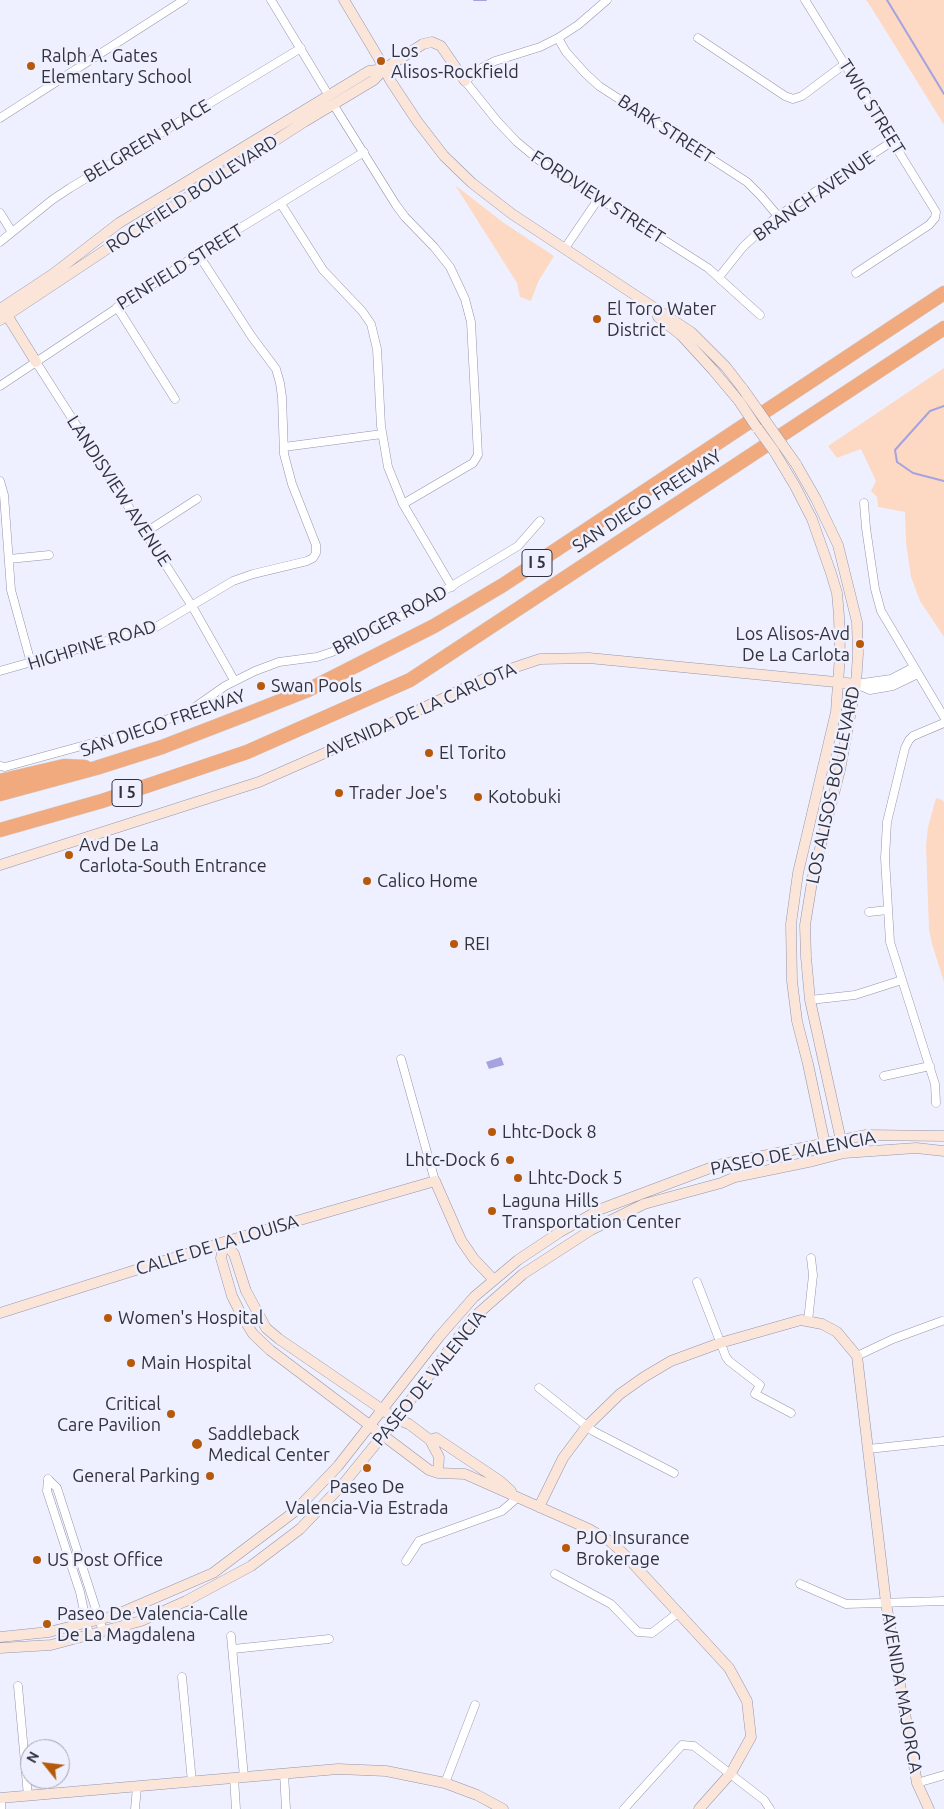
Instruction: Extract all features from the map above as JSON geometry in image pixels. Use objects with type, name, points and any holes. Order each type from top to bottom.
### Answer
[{"type":"highway","name":"SAN DIEGO FREEWAY","points":[[0,794],[96,768],[162,747],[308,690],[434,626],[502,585],[944,294]]},
{"type":"highway","name":"SAN DIEGO FREEWAY","points":[[1,830],[102,801],[247,752],[410,680],[944,328]]},
{"type":"highway","points":[[0,771],[64,766],[96,768]]},
{"type":"main road","name":"LOS ALISOS BOULEVARD","points":[[344,0],[417,121],[444,156],[500,206],[691,332],[726,367],[796,464],[820,506],[838,545],[857,622],[858,654],[856,684],[840,770],[813,876],[805,925],[810,1000],[844,1153]]},
{"type":"main road","name":"ROCKFIELD BOULEVARD","points":[[2,312],[119,223],[331,100],[374,80],[384,69],[423,44],[432,42]]},
{"type":"main road","name":"FORDVIEW STREET","points":[[432,42],[445,50],[465,80]]},
{"type":"main road","name":"ROCKFIELD BOULEVARD","points":[[2,312],[110,247],[331,100]]},
{"type":"main road","name":"LOS ALISOS BOULEVARD","points":[[649,304],[658,317],[698,353],[738,401],[785,468],[812,519],[825,554],[836,593],[839,616],[839,684],[836,712],[798,873],[791,924],[792,981],[797,1021],[818,1108],[824,1144],[829,1157]]},
{"type":"main road","name":"LANDISVIEW AVENUE","points":[[2,312],[36,362]]},
{"type":"main road","name":"AVENIDA DE LA CARLOTA","points":[[0,866],[259,782],[378,730],[492,675],[540,660],[589,658],[839,684],[856,684]]},
{"type":"main road","name":"PASEO DE VALENCIA","points":[[0,1637],[49,1632],[113,1616],[213,1572],[294,1512],[338,1466],[438,1337],[474,1297],[493,1280],[546,1241],[610,1204],[718,1165],[866,1136],[944,1136]]},
{"type":"main road","name":"PASEO DE VALENCIA","points":[[0,1648],[51,1645],[141,1621],[215,1586],[251,1566],[300,1529],[320,1510],[384,1435],[466,1326],[523,1274],[591,1230],[644,1204],[721,1183],[735,1177],[844,1153],[916,1148],[944,1151]]},
{"type":"main road","name":"CALLE DE LA LOUISA","points":[[0,1313],[224,1242],[435,1180]]},
{"type":"main road","points":[[435,1180],[461,1240],[474,1259],[493,1280]]},
{"type":"main road","points":[[224,1242],[234,1254],[246,1291],[266,1328],[279,1339],[396,1419],[409,1424],[430,1440],[439,1457],[438,1473]]},
{"type":"main road","points":[[224,1242],[221,1258],[232,1296],[253,1334],[284,1362],[370,1424],[429,1470],[438,1473],[466,1474],[588,1529],[610,1542],[626,1556],[679,1612],[729,1668],[747,1701],[751,1737],[731,1773],[699,1809]]},
{"type":"main road","points":[[539,1507],[563,1458],[586,1426],[620,1394],[671,1361],[720,1342],[801,1320],[822,1324],[837,1332],[858,1356]]},
{"type":"main road","name":"AVENIDA MAJORCA","points":[[858,1356],[886,1603],[917,1783],[928,1809]]},
{"type":"main road","points":[[430,1440],[436,1438],[500,1480],[518,1497]]},
{"type":"main road","points":[[0,1798],[338,1769],[386,1771],[446,1783],[476,1795],[503,1809]]},
{"type":"street","points":[[0,118],[184,0]]},
{"type":"street","points":[[271,0],[396,205],[450,267],[465,299],[473,331],[478,455],[473,462],[403,504]]},
{"type":"street","points":[[465,80],[495,61],[540,47],[558,38],[578,25],[607,0]]},
{"type":"street","name":"TWIG STREET","points":[[805,0],[846,63],[935,209],[934,221],[929,226],[856,272]]},
{"type":"street","name":"BARK STREET","points":[[558,38],[566,52],[599,86],[747,182],[778,216]]},
{"type":"street","points":[[698,38],[785,96],[793,99],[802,96],[846,63]]},
{"type":"street","name":"BELGREEN PLACE","points":[[0,242],[70,188],[301,48]]},
{"type":"street","name":"FORDVIEW STREET","points":[[465,80],[484,107],[517,142],[540,161],[719,277],[760,315]]},
{"type":"street","name":"BRANCH AVENUE","points":[[719,277],[750,240],[778,216],[893,141]]},
{"type":"street","name":"PENFIELD STREET","points":[[0,386],[117,306],[364,152]]},
{"type":"street","points":[[564,248],[598,198]]},
{"type":"street","points":[[281,204],[323,270],[362,311],[371,324],[378,349],[382,434],[388,467],[403,504],[452,587]]},
{"type":"street","points":[[0,213],[12,232]]},
{"type":"street","points":[[198,254],[252,337],[276,368],[282,397],[284,447],[382,434]]},
{"type":"street","points":[[117,306],[175,400]]},
{"type":"street","name":"LANDISVIEW AVENUE","points":[[36,362],[146,532],[192,606],[234,680]]},
{"type":"street","name":"HIGHPINE ROAD","points":[[0,672],[156,627],[233,581],[313,558],[316,553],[316,545],[292,484],[284,447]]},
{"type":"street","points":[[0,481],[4,495],[3,517],[11,590],[31,663]]},
{"type":"street","points":[[146,532],[197,499]]},
{"type":"street","points":[[864,503],[875,589],[881,611],[944,718]]},
{"type":"street","name":"BRIDGER ROAD","points":[[0,771],[129,733],[188,712],[234,680],[255,670],[279,662],[316,657],[332,652],[402,616],[518,546],[540,521]]},
{"type":"street","points":[[9,558],[49,555]]},
{"type":"street","name":"AVENIDA DE LA CARLOTA","points":[[856,684],[870,690],[893,686],[916,671]]},
{"type":"street","points":[[936,1103],[935,1084],[930,1066],[890,942],[885,858],[887,822],[905,748],[913,736],[944,723]]},
{"type":"street","points":[[869,912],[888,910]]},
{"type":"street","points":[[810,1000],[855,995],[902,980]]},
{"type":"street","points":[[401,1059],[435,1180]]},
{"type":"street","points":[[884,1076],[930,1066]]},
{"type":"street","points":[[808,1321],[813,1275],[811,1258]]},
{"type":"street","points":[[493,1280],[503,1291]]},
{"type":"street","points":[[697,1282],[729,1361],[760,1385],[755,1394],[791,1413]]},
{"type":"street","points":[[858,1356],[893,1339],[942,1321]]},
{"type":"street","points":[[539,1388],[586,1426],[674,1473]]},
{"type":"street","points":[[868,1449],[944,1441]]},
{"type":"street","points":[[89,1635],[80,1592],[47,1491],[48,1479],[58,1488],[102,1631]]},
{"type":"street","points":[[406,1561],[419,1541],[502,1511],[518,1497]]},
{"type":"street","points":[[555,1574],[612,1604],[638,1632],[652,1632],[679,1612]]},
{"type":"street","name":"AVENIDA MAJORCA","points":[[800,1584],[846,1604],[944,1601]]},
{"type":"street","points":[[231,1636],[239,1778],[236,1809]]},
{"type":"street","points":[[233,1649],[330,1639]]},
{"type":"street","points":[[182,1677],[192,1782]]},
{"type":"street","points":[[18,1686],[28,1796]]},
{"type":"street","points":[[446,1783],[476,1705]]},
{"type":"street","points":[[624,1809],[682,1745],[694,1746],[764,1800],[770,1809]]},
{"type":"street","points":[[284,1774],[286,1809]]},
{"type":"street","name":"AVENIDA MAJORCA","points":[[917,1783],[944,1775]]},
{"type":"street","points":[[135,1809],[137,1787]]},
{"type":"street","points":[[0,1798],[1,1809]]},
{"type":"shaded area","points":[[866,0],[944,0],[944,125],[871,7]]},
{"type":"shaded area","points":[[455,185],[504,223],[554,256],[538,282],[531,301],[520,297],[517,283]]},
{"type":"shaded area","points":[[944,368],[944,637],[920,601],[911,577],[906,543],[905,512],[878,507],[877,497],[871,491],[876,481],[861,449],[837,458],[828,446]]},
{"type":"shaded area","points":[[936,798],[944,802],[944,982],[929,929],[926,846],[928,827]]},
{"type":"water","points":[[501,1057],[504,1065],[489,1069],[486,1062]]},
{"type":"waterway","points":[[474,0],[486,0]]},
{"type":"waterway","points":[[887,0],[944,94]]},
{"type":"waterway","points":[[944,406],[930,411],[895,450],[897,462],[913,473],[944,481]]},
{"type":"place","name":"Los Alisos-Rockfield","points":[[381,61]]},
{"type":"place","name":"Ralph A. Gates Elementary School","points":[[31,66]]},
{"type":"place","name":"El Toro Water District","points":[[597,319]]},
{"type":"place","name":"Los Alisos-Avd De La Carlota","points":[[860,644]]},
{"type":"place","name":"Swan Pools","points":[[261,686]]},
{"type":"place","name":"El Torito","points":[[429,753]]},
{"type":"place","name":"Trader Joe's","points":[[339,793]]},
{"type":"place","name":"Kotobuki","points":[[478,797]]},
{"type":"place","name":"Avd De La Carlota-South Entrance","points":[[69,855]]},
{"type":"place","name":"Calico Home","points":[[367,881]]},
{"type":"place","name":"REI","points":[[454,944]]},
{"type":"place","name":"Lhtc-Dock 8","points":[[492,1132]]},
{"type":"place","name":"Lhtc-Dock 6","points":[[510,1160]]},
{"type":"place","name":"Lhtc-Dock 5","points":[[518,1178]]},
{"type":"place","name":"Laguna Hills Transportation Center","points":[[492,1211]]},
{"type":"place","name":"Women's Hospital","points":[[108,1318]]},
{"type":"place","name":"Main Hospital","points":[[131,1363]]},
{"type":"place","name":"Critical Care Pavilion","points":[[171,1414]]},
{"type":"place","name":"Saddleback Medical Center","points":[[197,1444]]},
{"type":"place","name":"Paseo De Valencia-Via Estrada","points":[[367,1468]]},
{"type":"place","name":"General Parking","points":[[210,1476]]},
{"type":"place","name":"PJO Insurance Brokerage","points":[[566,1548]]},
{"type":"place","name":"US Post Office","points":[[37,1560]]},
{"type":"place","name":"Paseo De Valencia-Calle De La Magdalena","points":[[47,1624]]}]
